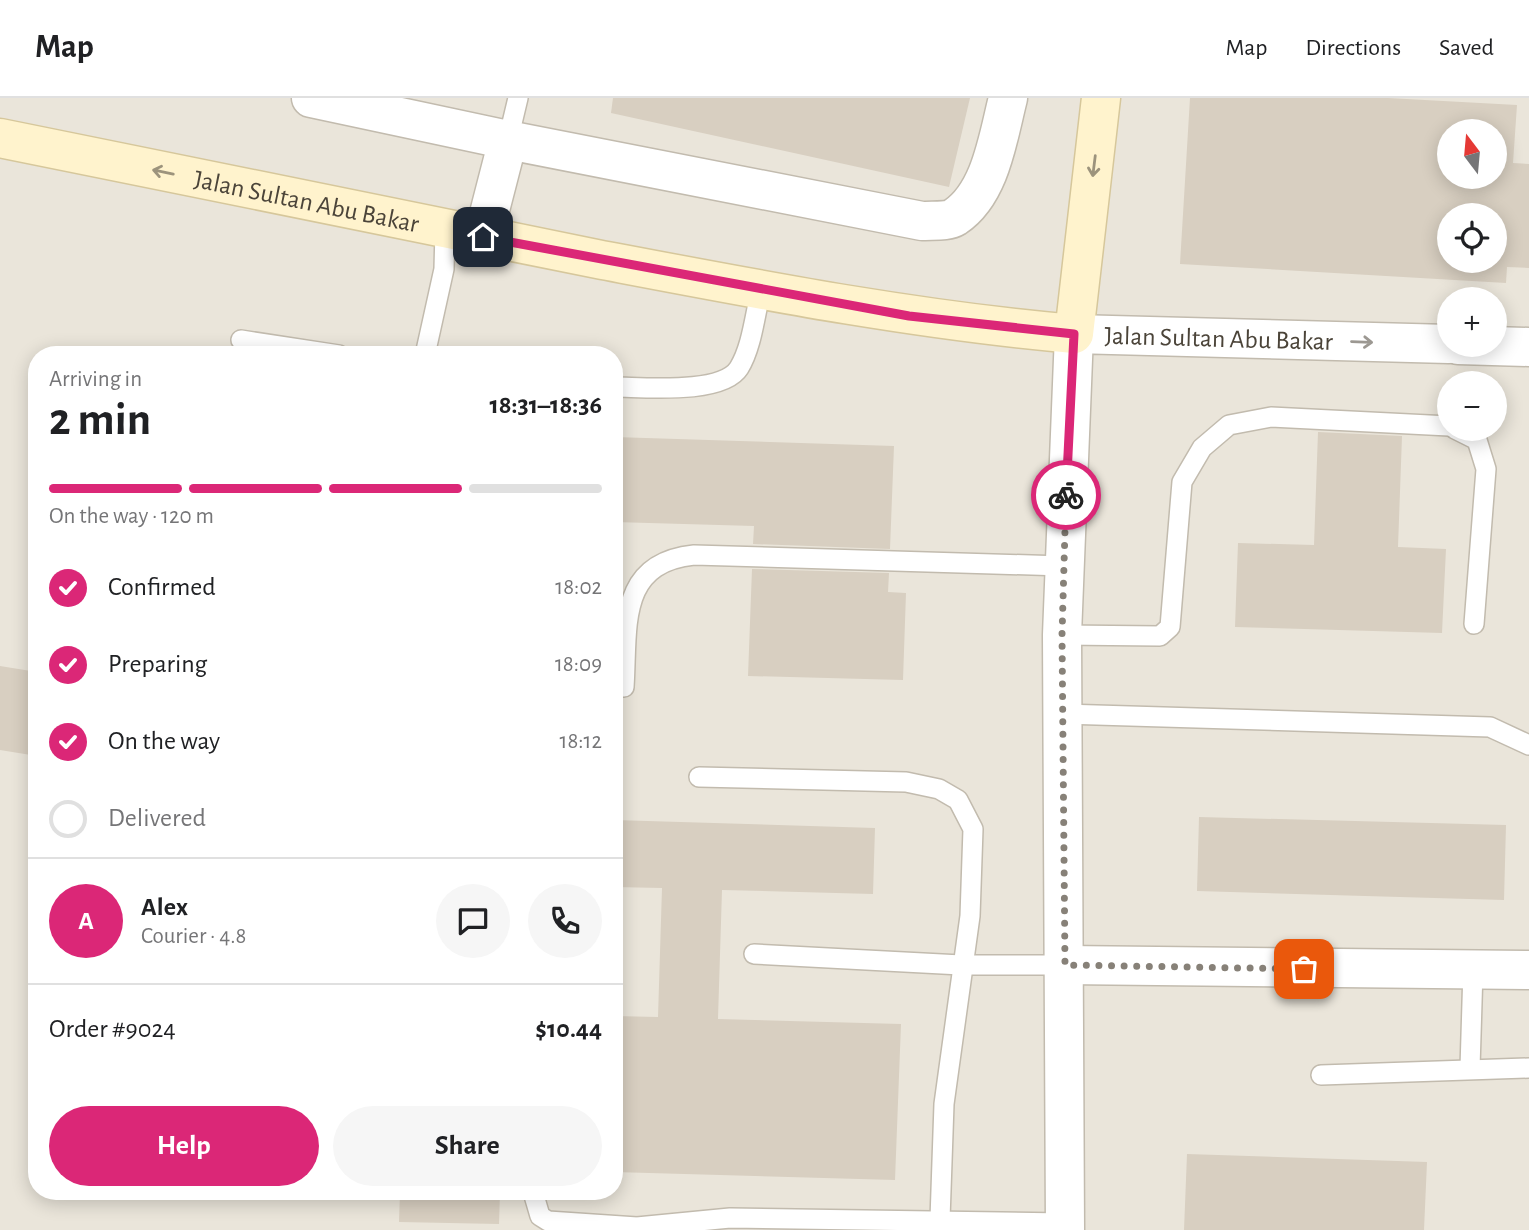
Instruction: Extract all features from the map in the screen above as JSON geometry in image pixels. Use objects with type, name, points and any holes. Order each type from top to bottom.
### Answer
[{"type":"street","points":[[311,98],[508,140],[922,221],[953,219],[972,201],[992,162],[1008,98]]},
{"type":"street","points":[[1065,1227],[1063,566],[1074,334],[1101,98]]},
{"type":"street","name":"Jalan Sultan Abu Bakar","points":[[0,138],[445,230],[909,316],[1074,334],[1437,344]]},
{"type":"street","points":[[483,237],[508,140]]},
{"type":"street","points":[[1507,346],[1529,347]]},
{"type":"street","points":[[1065,965],[1529,970]]},
{"type":"lane","points":[[508,140],[518,98]]},
{"type":"lane","points":[[427,346],[444,269],[445,230]]},
{"type":"lane","points":[[623,387],[682,387],[720,382],[738,370],[761,290]]},
{"type":"lane","points":[[241,340],[280,346]]},
{"type":"lane","points":[[1062,635],[1160,636],[1170,627],[1182,482],[1202,448],[1229,425],[1271,417],[1437,425]]},
{"type":"lane","points":[[1474,624],[1486,469],[1477,441]]},
{"type":"lane","points":[[624,687],[628,619],[635,588],[651,569],[669,558],[694,555],[1063,566]]},
{"type":"lane","points":[[1063,714],[1490,727],[1529,745]]},
{"type":"lane","points":[[699,777],[906,782],[939,789],[958,800],[973,829],[970,916],[961,965],[944,1104],[940,1219]]},
{"type":"lane","points":[[754,954],[961,965],[1065,965]]},
{"type":"lane","points":[[1471,1068],[1473,970]]},
{"type":"lane","points":[[1321,1074],[1529,1068]]},
{"type":"lane","points":[[535,1200],[540,1216],[548,1221],[637,1227],[730,1218],[940,1219],[1065,1227]]},
{"type":"shaded area","points":[[0,98],[1529,98],[1529,1230],[0,1230]]},
{"type":"building","points":[[613,98],[970,98],[949,187],[611,113]]},
{"type":"building","points":[[1190,98],[1388,98],[1517,105],[1513,163],[1529,164],[1529,268],[1507,267],[1507,203],[1437,203],[1437,273],[1507,273],[1506,283],[1180,264]]},
{"type":"building","points":[[1318,432],[1402,436],[1398,547],[1446,549],[1442,633],[1235,627],[1238,543],[1314,545]]},
{"type":"building","points":[[623,437],[894,446],[890,549],[753,544],[754,526],[623,522]]},
{"type":"building","points":[[752,569],[889,573],[888,592],[906,593],[903,680],[748,676]]},
{"type":"building","points":[[0,666],[28,671],[28,755],[0,750]]},
{"type":"building","points":[[1199,817],[1506,825],[1504,900],[1197,891]]},
{"type":"building","points":[[623,820],[875,828],[873,894],[722,890],[718,1019],[901,1024],[895,1180],[623,1172],[623,1016],[658,1017],[662,888],[623,887]]},
{"type":"building","points":[[1187,1154],[1427,1162],[1424,1230],[1184,1230]]},
{"type":"building","points":[[400,1200],[500,1200],[499,1224],[399,1222]]},
{"type":"way so far","points":[[1066,495],[1062,635],[1065,965],[1304,969]]},
{"type":"route","points":[[483,237],[909,316],[989,327],[1074,334],[1066,495]]}]
